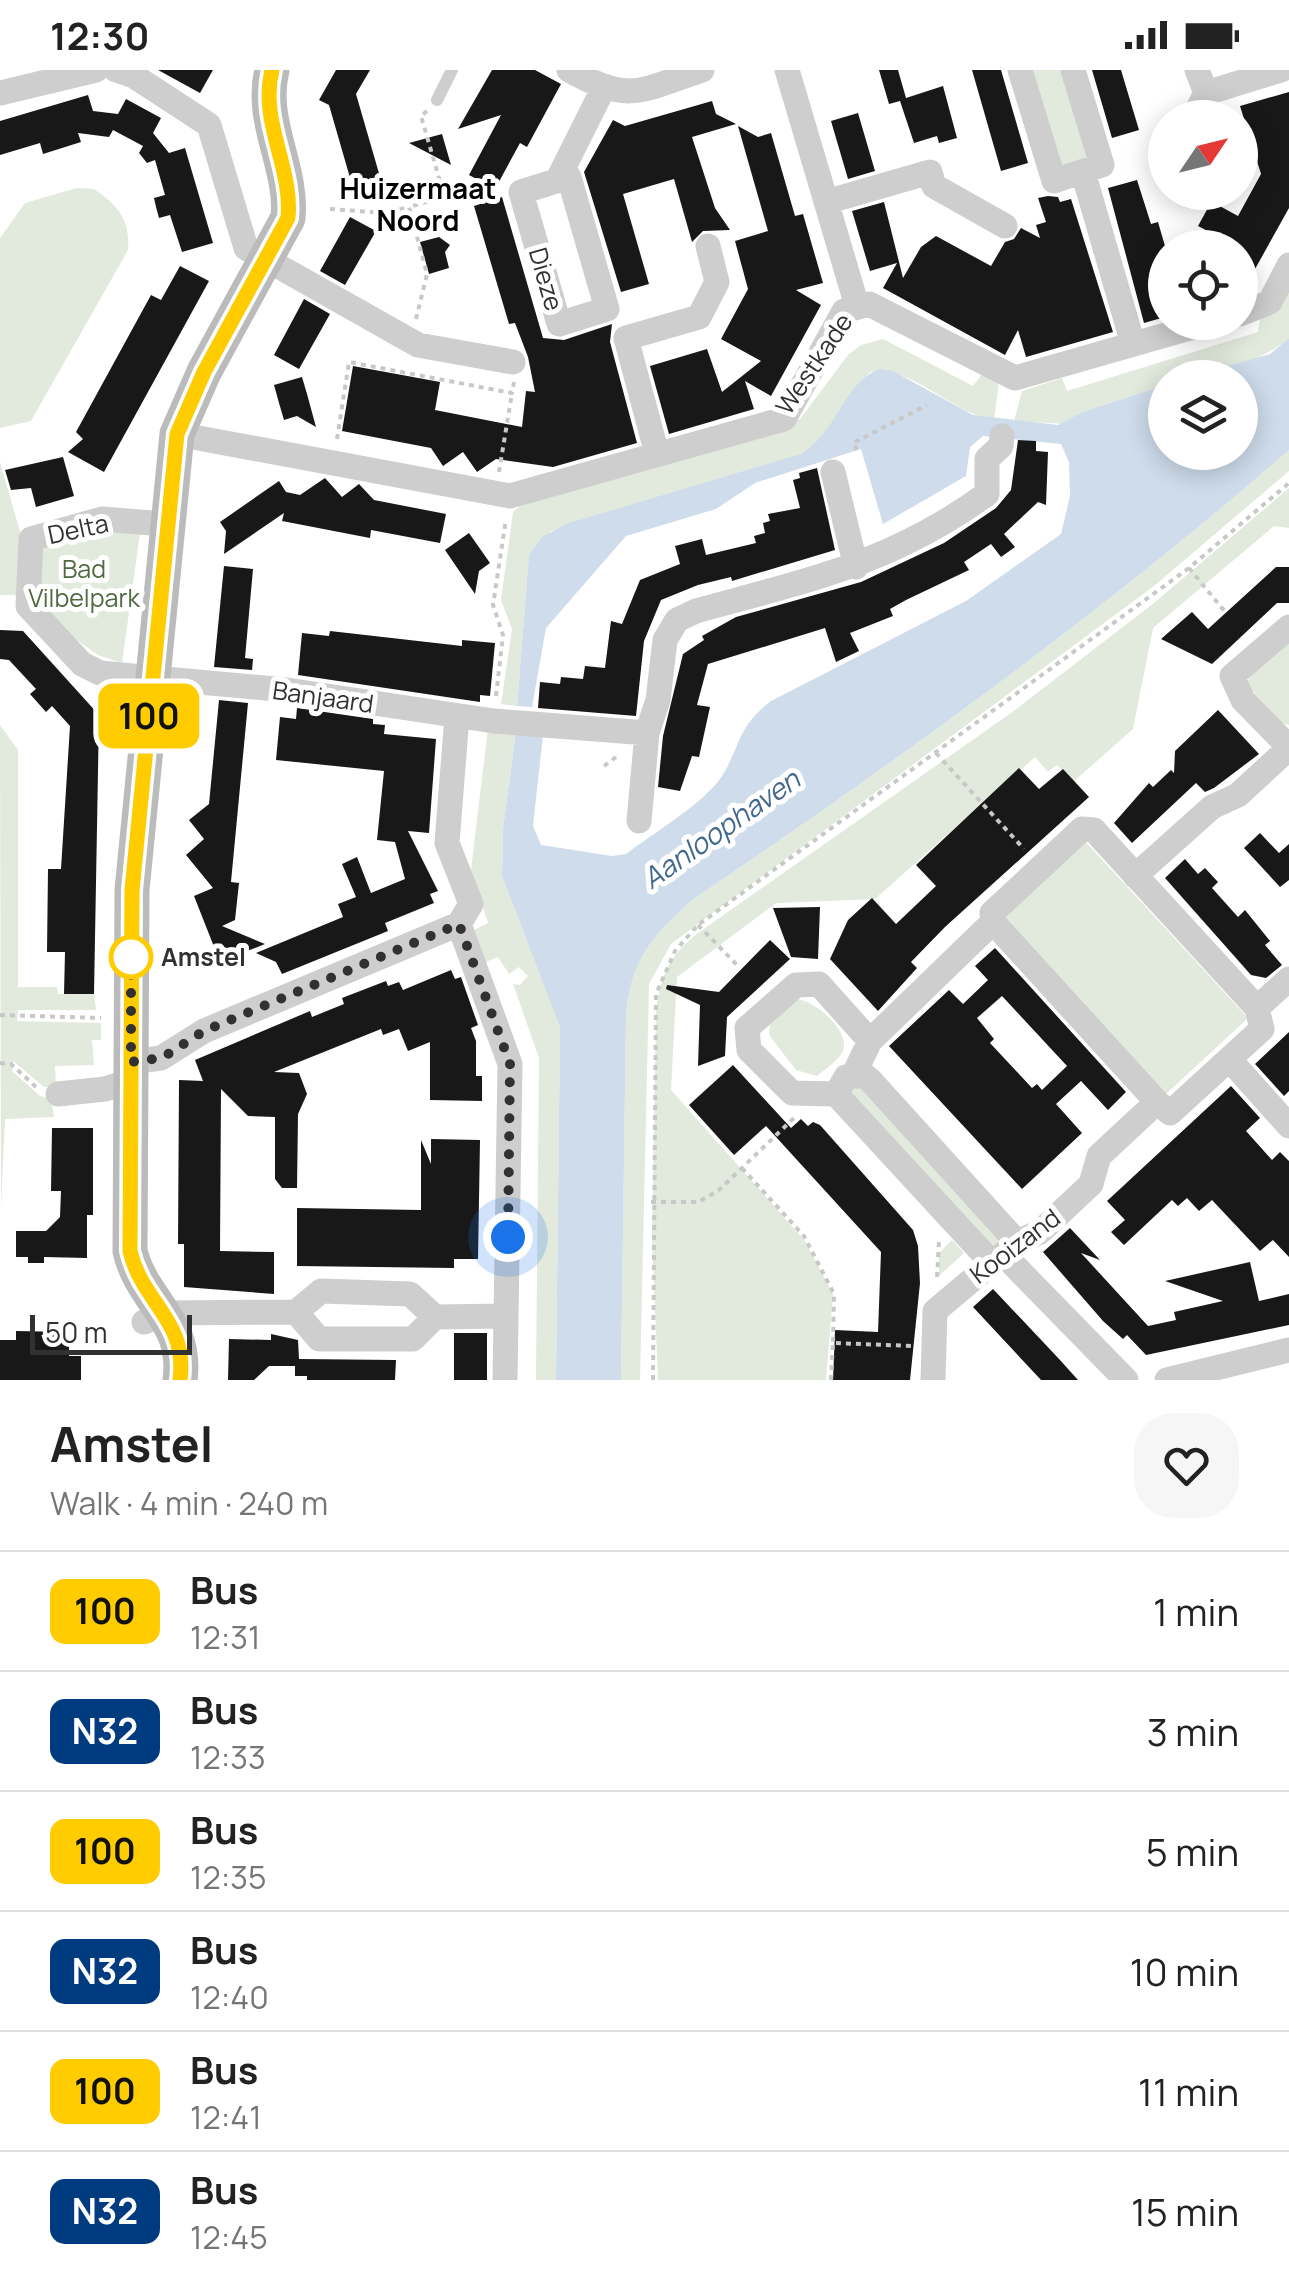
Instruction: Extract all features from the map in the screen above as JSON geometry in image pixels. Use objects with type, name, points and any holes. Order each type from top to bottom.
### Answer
[{"type":"street","points":[[0,93],[96,70]]},
{"type":"street","points":[[116,70],[134,76],[209,125],[246,248],[411,341],[513,362]]},
{"type":"street","points":[[178,1380],[154,1317],[122,1281],[130,1251],[132,890],[165,524],[177,434],[288,218],[290,195],[267,111],[272,70]]},
{"type":"street","points":[[568,70],[603,89],[625,93],[702,70]]},
{"type":"street","points":[[786,70],[857,306]]},
{"type":"street","points":[[1020,70],[1054,181],[1102,165],[1073,70]]},
{"type":"street","points":[[1202,82],[1280,70]]},
{"type":"street","points":[[521,192],[557,181],[603,89]]},
{"type":"street","points":[[826,202],[930,172],[934,186],[1005,226]]},
{"type":"street","points":[[1082,172],[1133,344]]},
{"type":"street","name":"Dieze","points":[[521,192],[559,324],[607,310],[569,178],[557,181]]},
{"type":"street","points":[[657,454],[626,338],[699,317],[718,282],[708,246]]},
{"type":"street","points":[[1258,307],[1270,302],[1289,265]]},
{"type":"street","name":"Westkade","points":[[502,495],[784,419],[844,310],[857,306],[869,304],[1015,378],[1148,340]]},
{"type":"street","points":[[177,434],[502,495]]},
{"type":"street","points":[[638,821],[647,733],[658,700],[665,640],[677,620],[696,611],[856,566],[916,541],[987,494],[988,460],[1001,446],[1002,436]]},
{"type":"street","points":[[832,472],[856,566]]},
{"type":"street","name":"Delta","points":[[152,678],[100,673],[82,664],[66,648],[28,606],[30,550],[31,539],[87,522],[165,524]]},
{"type":"street","points":[[1135,876],[1212,807],[1238,795],[1289,747],[1244,700],[1232,676],[1289,626]]},
{"type":"street","name":"Banjaard","points":[[152,678],[287,690],[494,721],[647,733]]},
{"type":"street","points":[[58,1094],[105,1090],[204,1031],[459,924],[471,904],[446,843],[457,716]]},
{"type":"street","points":[[1157,1102],[994,922],[992,912],[1082,829],[1094,830],[1257,1008]]},
{"type":"street","points":[[827,1094],[854,1074],[870,1040],[994,922]]},
{"type":"street","points":[[459,924],[510,1064],[505,1380]]},
{"type":"street","name":"Kooizand","points":[[935,1311],[1004,1253],[1040,1232],[1091,1184],[1100,1156],[1157,1102],[1170,1113],[1230,1060],[1262,1029],[1257,1008],[1289,979]]},
{"type":"street","points":[[870,1040],[819,984],[796,985],[747,1028],[749,1050],[792,1093],[827,1094],[941,1208],[1004,1253]]},
{"type":"street","points":[[1230,1060],[1289,1126]]},
{"type":"street","points":[[854,1074],[870,1080],[1004,1253],[1126,1380]]},
{"type":"street","points":[[154,1317],[296,1312],[321,1291],[410,1294],[435,1316],[506,1316]]},
{"type":"street","points":[[933,1380],[935,1311]]},
{"type":"street","points":[[296,1312],[320,1339],[413,1338],[435,1316]]},
{"type":"street","points":[[1167,1380],[1289,1350]]},
{"type":"lane","points":[[436,100],[452,70]]},
{"type":"path","points":[[436,100],[421,116],[444,196]]},
{"type":"path","points":[[330,209],[385,213],[471,188],[486,197],[512,189],[521,192]]},
{"type":"path","points":[[408,207],[428,274],[411,341]]},
{"type":"path","points":[[333,463],[350,362],[512,394]]},
{"type":"path","points":[[494,721],[503,635],[493,606],[518,363],[513,362]]},
{"type":"path","points":[[857,450],[854,443],[927,405]]},
{"type":"path","points":[[653,1380],[651,1202],[656,994],[675,951],[698,924],[1189,568],[1289,483]]},
{"type":"path","points":[[1189,568],[1226,613]]},
{"type":"path","points":[[936,753],[1041,868]]},
{"type":"path","points":[[604,766],[616,756]]},
{"type":"path","points":[[698,924],[740,968]]},
{"type":"path","points":[[0,1015],[131,1019]]},
{"type":"path","points":[[0,1063],[11,1064],[38,1089],[58,1094]]},
{"type":"path","points":[[651,1202],[698,1202],[827,1094]]},
{"type":"path","points":[[742,1168],[804,1236],[834,1294],[831,1380]]},
{"type":"path","points":[[935,1311],[941,1208]]},
{"type":"path","points":[[833,1343],[933,1346]]},
{"type":"green space","points":[[1026,70],[1071,70],[1090,154],[1084,164],[1060,166]]},
{"type":"green space","points":[[77,188],[94,189],[116,208],[125,222],[128,250],[31,421],[0,428],[0,238],[25,203]]},
{"type":"green space","points":[[1289,287],[1289,338],[1277,347],[1252,360],[1167,360],[1232,340],[1258,340],[1260,317]]},
{"type":"green space","points":[[883,339],[973,386],[982,374],[999,382],[994,420],[963,409],[898,374],[869,373],[821,442],[801,454],[551,531],[529,555],[517,706],[501,704],[512,629],[501,600],[513,512],[520,506],[800,419],[848,355],[861,345]]},
{"type":"green space","points":[[1148,366],[1148,391],[1085,411],[1066,424],[1014,421],[1022,391],[1062,378],[1067,391]]},
{"type":"green space","points":[[1289,450],[1289,471],[1154,586],[671,944],[649,984],[640,1380],[621,1380],[626,1016],[633,979],[646,950],[692,900],[998,684],[1146,570]]},
{"type":"green space","name":"Bad Vilbelpark","points":[[0,462],[21,535],[103,525],[140,533],[122,663],[98,655],[14,595],[0,595]]},
{"type":"green space","points":[[1289,488],[1289,528],[1274,526],[1153,628],[1133,729],[1073,782],[1057,765],[1048,772],[1035,757],[875,899],[776,903],[677,977],[671,1090],[805,1241],[833,1294],[826,1380],[658,1380],[652,1239],[656,1015],[663,979],[672,960],[698,933],[1011,713],[1154,603]]},
{"type":"green space","points":[[1289,636],[1289,725],[1283,724],[1248,686],[1249,670]]},
{"type":"green space","points":[[0,725],[18,750],[18,987],[57,987],[58,994],[94,994],[96,1010],[18,1010],[17,1021],[101,1023],[101,1040],[92,1040],[94,1065],[55,1066],[56,1087],[44,1087],[13,1061],[12,1071],[40,1096],[51,1099],[54,1117],[5,1119],[1,1208]]},
{"type":"green space","points":[[488,728],[516,732],[503,828],[502,876],[560,1026],[556,1380],[536,1380],[539,1058],[513,984],[520,985],[528,976],[519,967],[509,974],[498,957],[481,964],[468,933],[488,923],[471,870]]},
{"type":"green space","points":[[1083,839],[1248,1018],[1165,1095],[1000,915]]},
{"type":"green space","points":[[795,999],[811,1004],[827,1016],[843,1039],[840,1055],[817,1076],[796,1070],[769,1035],[770,1022]]},
{"type":"green space","points":[[862,1082],[999,1240],[992,1247],[853,1105],[850,1089]]},
{"type":"green space","points":[[952,1240],[964,1253],[939,1276],[939,1253]]},
{"type":"water","name":"Aanloophaven","points":[[1289,338],[1289,450],[1146,570],[998,684],[692,900],[646,950],[633,979],[626,1016],[621,1380],[556,1380],[560,1027],[502,876],[503,828],[516,732],[543,735],[533,826],[541,845],[612,856],[626,854],[712,789],[751,721],[771,701],[966,601],[1061,534],[1070,496],[1069,462],[1061,444],[983,436],[970,447],[966,476],[883,524],[861,449],[755,483],[716,509],[626,536],[546,628],[532,707],[517,706],[529,555],[542,537],[566,524],[801,454],[824,433],[858,384],[880,369],[893,371],[973,415],[1058,425],[1085,411],[1148,391],[1148,470],[1258,470],[1258,360],[1249,360],[1270,354]]},
{"type":"building","points":[[158,70],[213,70],[200,93]]},
{"type":"building","points":[[336,70],[370,70],[356,94],[385,194],[357,202],[329,105],[319,100]]},
{"type":"building","points":[[492,70],[535,70],[561,84],[527,147],[520,143],[495,189],[469,175],[501,115],[458,129]]},
{"type":"building","points":[[879,70],[898,70],[906,98],[943,86],[957,138],[939,143],[937,136],[914,143],[900,101],[889,104]]},
{"type":"building","points":[[972,70],[1001,70],[1028,163],[1001,171]]},
{"type":"building","points":[[1092,70],[1121,70],[1139,130],[1112,138]]},
{"type":"building","points":[[1289,92],[1289,208],[1258,264],[1258,230],[1206,230],[1198,226],[1207,210],[1227,210],[1238,216],[1241,210],[1258,210],[1258,101]]},
{"type":"building","points":[[88,95],[93,111],[118,114],[126,99],[161,118],[153,133],[169,153],[185,148],[213,243],[182,252],[170,215],[159,218],[154,198],[165,195],[155,160],[147,163],[139,153],[143,146],[113,130],[109,137],[78,133],[81,142],[43,154],[40,143],[0,155],[0,121]]},
{"type":"building","points":[[712,101],[716,114],[736,124],[692,137],[715,208],[730,230],[703,231],[692,242],[674,179],[623,194],[649,284],[621,292],[584,172],[613,120],[625,126]]},
{"type":"building","points":[[858,113],[875,171],[848,179],[831,121]]},
{"type":"building","points":[[738,126],[758,137],[771,133],[795,216],[803,214],[823,283],[796,290],[821,305],[771,396],[745,381],[754,409],[669,434],[650,366],[707,349],[722,392],[761,361],[721,339],[748,289],[735,241],[768,231]]},
{"type":"building","points":[[442,134],[451,165],[409,143]]},
{"type":"building","points":[[1137,180],[1151,224],[1158,222],[1160,230],[1148,230],[1148,322],[1144,323],[1108,188]]},
{"type":"building","points":[[502,197],[543,338],[564,340],[612,324],[610,342],[637,443],[553,467],[496,459],[477,472],[463,452],[443,466],[431,448],[342,431],[353,366],[440,382],[435,410],[522,427],[526,391],[535,392],[528,357],[515,323],[509,324],[474,206]]},
{"type":"building","points":[[1058,197],[1060,202],[1071,199],[1113,332],[1026,357],[1018,330],[1005,355],[883,288],[897,263],[870,271],[852,211],[884,202],[903,278],[921,247],[936,236],[991,266],[1005,242],[1014,239],[1021,228],[1040,238],[1036,225],[1046,222],[1038,198]]},
{"type":"building","points":[[350,217],[376,231],[345,285],[320,271]]},
{"type":"building","points":[[439,237],[450,245],[445,252],[449,268],[429,274],[420,242]]},
{"type":"building","points":[[180,266],[209,281],[104,472],[68,452],[83,439],[76,432],[151,295],[161,300]]},
{"type":"building","points":[[304,299],[330,314],[299,369],[274,355]]},
{"type":"building","points":[[302,377],[316,427],[297,416],[284,420],[279,403],[274,385]]},
{"type":"building","points":[[1018,440],[1036,441],[1036,451],[1048,452],[1046,505],[1038,502],[1004,534],[1015,547],[1001,557],[991,544],[964,562],[969,570],[890,609],[893,616],[850,633],[859,651],[836,662],[825,628],[708,664],[697,705],[710,707],[699,757],[692,756],[680,791],[658,787],[663,736],[683,654],[704,640],[702,636],[736,617],[861,582],[944,543],[996,508],[1011,490]]},
{"type":"building","points":[[63,457],[74,496],[36,507],[31,488],[11,490],[5,470]]},
{"type":"building","points":[[817,468],[835,550],[732,581],[731,577],[698,585],[661,600],[644,641],[636,716],[538,708],[540,682],[560,684],[561,677],[583,679],[585,666],[605,668],[611,621],[622,624],[640,580],[680,564],[675,546],[702,539],[706,555],[756,543],[754,536],[765,533],[763,523],[770,521],[768,514],[800,508],[793,480],[800,478],[799,473]]},
{"type":"building","points":[[325,478],[342,497],[359,484],[374,500],[446,514],[440,543],[371,530],[370,538],[282,521],[284,513],[224,554],[226,531],[220,522],[279,481],[286,492],[300,495]]},
{"type":"building","points":[[469,533],[490,563],[479,571],[475,594],[445,550]]},
{"type":"building","points":[[224,566],[253,569],[245,658],[253,659],[252,670],[214,667]]},
{"type":"building","points":[[1276,567],[1289,567],[1289,603],[1277,603],[1212,664],[1161,639],[1192,612],[1208,629]]},
{"type":"building","points":[[0,630],[23,631],[99,715],[94,994],[64,994],[65,952],[47,952],[48,869],[61,869],[70,726],[52,706],[46,712],[30,694],[36,689],[9,660],[0,659]]},
{"type":"building","points":[[330,631],[462,646],[462,640],[495,643],[490,696],[480,695],[480,702],[298,675],[302,633],[329,636]]},
{"type":"building","points":[[219,700],[248,703],[231,882],[239,883],[235,920],[222,926],[265,944],[220,962],[194,896],[213,888],[186,855],[204,839],[189,820],[209,804]]},
{"type":"building","points":[[297,708],[373,719],[373,724],[385,725],[384,734],[436,739],[429,833],[408,831],[438,891],[430,894],[434,903],[385,923],[388,931],[282,974],[276,962],[256,953],[343,917],[338,904],[356,897],[342,864],[357,857],[371,893],[405,879],[395,842],[377,840],[384,771],[276,760],[280,717],[296,719]]},
{"type":"building","points":[[1218,710],[1259,754],[1214,788],[1205,792],[1196,783],[1132,843],[1114,823],[1149,783],[1153,787],[1171,770],[1174,773],[1175,751]]},
{"type":"building","points":[[1019,768],[1039,789],[1063,769],[1089,797],[945,927],[911,962],[917,968],[878,1011],[830,959],[848,920],[872,898],[896,924],[936,886],[916,865]]},
{"type":"building","points":[[1260,833],[1279,853],[1289,844],[1289,880],[1280,887],[1244,848]]},
{"type":"building","points":[[1185,859],[1198,874],[1205,868],[1218,882],[1212,888],[1238,917],[1245,910],[1270,941],[1265,945],[1282,965],[1266,978],[1251,975],[1165,878]]},
{"type":"building","points":[[820,907],[818,959],[791,957],[773,908]]},
{"type":"building","points":[[770,940],[790,959],[727,1017],[725,1056],[698,1066],[700,1005],[666,989],[667,985],[719,992]]},
{"type":"building","points":[[995,948],[1126,1092],[1108,1110],[1081,1081],[1056,1104],[1082,1133],[1022,1189],[889,1046],[949,990],[963,1004],[988,980],[975,966]],"holes":[[[1002,996],[1067,1066],[1042,1090],[1037,1084],[1032,1088],[990,1043],[994,1039],[977,1018]]]},
{"type":"building","points":[[451,970],[455,979],[461,977],[478,1025],[471,1028],[476,1041],[476,1076],[482,1076],[482,1101],[430,1100],[430,1042],[408,1051],[399,1029],[383,1035],[381,1029],[274,1072],[299,1073],[307,1094],[298,1114],[297,1188],[282,1188],[275,1179],[275,1117],[248,1116],[221,1089],[220,1251],[274,1252],[274,1294],[184,1287],[184,1244],[178,1244],[179,1080],[203,1081],[195,1060],[310,1011],[312,1017],[344,1004],[342,998],[386,981],[388,986],[399,982],[403,990]]},
{"type":"building","points":[[1289,1032],[1289,1091],[1284,1096],[1255,1064]]},
{"type":"building","points":[[733,1065],[791,1128],[801,1119],[808,1126],[813,1122],[820,1125],[913,1230],[920,1283],[910,1380],[833,1380],[835,1330],[878,1332],[881,1252],[766,1126],[734,1155],[689,1105]]},
{"type":"building","points":[[1231,1086],[1260,1118],[1246,1131],[1272,1160],[1280,1152],[1289,1161],[1289,1257],[1273,1240],[1260,1251],[1212,1200],[1199,1211],[1187,1198],[1178,1206],[1172,1200],[1124,1245],[1111,1232],[1125,1220],[1107,1201]]},
{"type":"building","points":[[52,1128],[93,1128],[93,1215],[87,1215],[87,1258],[44,1257],[44,1263],[28,1263],[28,1257],[16,1257],[16,1231],[46,1231],[60,1217],[61,1191],[51,1191]]},
{"type":"building","points":[[431,1139],[480,1140],[478,1259],[454,1259],[454,1268],[297,1266],[297,1208],[421,1210],[421,1140],[431,1164]]},
{"type":"building","points":[[1070,1228],[1100,1260],[1081,1253],[1148,1326],[1176,1320],[1174,1312],[1223,1301],[1165,1281],[1250,1262],[1259,1301],[1289,1294],[1289,1325],[1146,1355],[1127,1335],[1123,1339],[1103,1321],[1043,1252]]},
{"type":"building","points":[[993,1289],[1078,1380],[1041,1380],[973,1307]]},
{"type":"building","points":[[16,1331],[69,1332],[69,1356],[81,1356],[81,1380],[0,1380],[0,1340],[16,1340]]},
{"type":"building","points":[[454,1333],[487,1333],[487,1380],[454,1380]]},
{"type":"building","points":[[271,1334],[298,1340],[299,1359],[396,1360],[395,1380],[307,1380],[307,1376],[295,1376],[295,1366],[269,1366],[254,1380],[228,1380],[229,1339],[271,1340]]},
{"type":"bus line","name":"100","points":[[180,1380],[182,1356],[178,1334],[138,1275],[130,1251],[132,890],[165,524],[177,434],[204,372],[288,218],[290,195],[267,111],[272,70]]},
{"type":"place","name":"Amstel","points":[[131,957]]},
{"type":"district","name":"Huizermaat Noord","points":[[418,205]]},
{"type":"route","points":[[131,957],[132,954],[131,1062],[162,1058],[204,1031],[459,924],[510,1064],[508,1237]]}]
